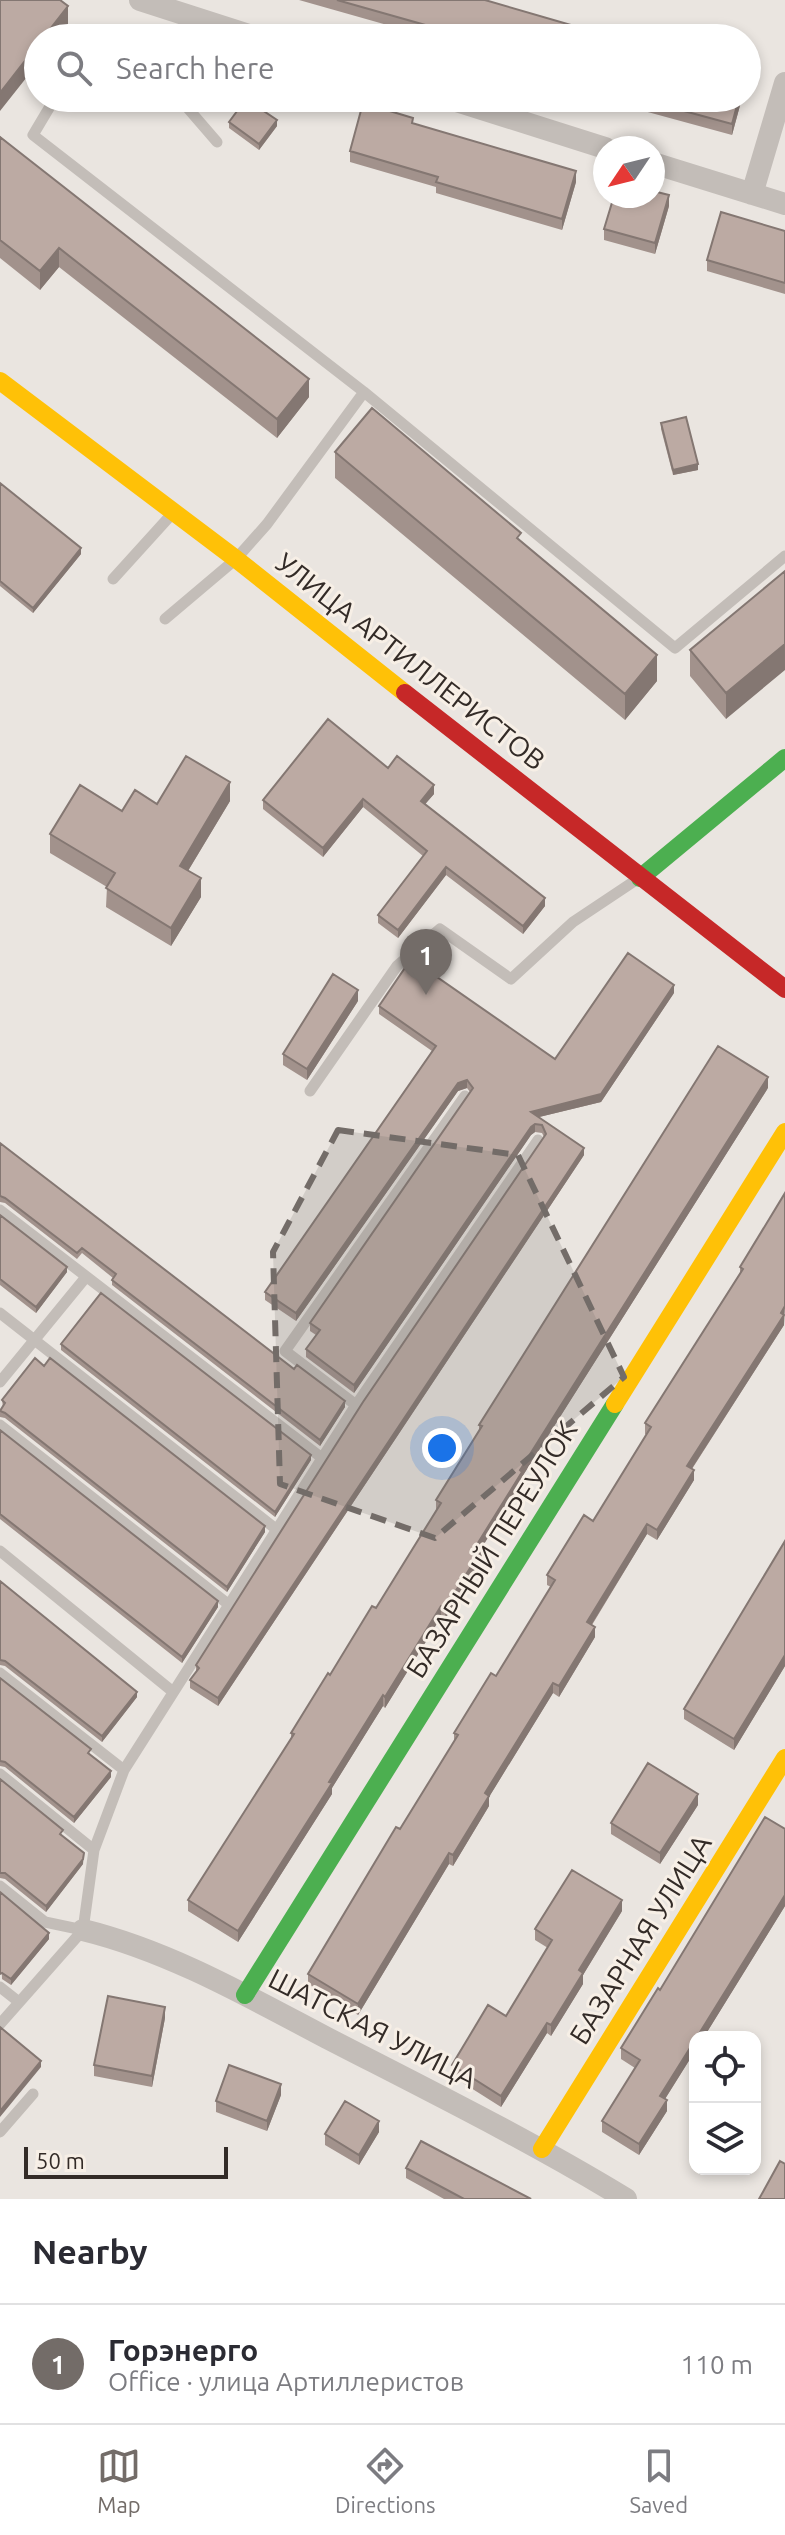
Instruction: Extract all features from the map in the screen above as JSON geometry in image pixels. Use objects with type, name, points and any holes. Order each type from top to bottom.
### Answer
[{"type":"street","points":[[140,0],[213,24]]},
{"type":"street","points":[[752,194],[785,83]]},
{"type":"street","points":[[491,112],[593,144]]},
{"type":"street","points":[[665,167],[785,204]]},
{"type":"street","name":"УЛИЦА АРТИЛЛЕРИСТОВ","points":[[0,381],[236,559],[785,989]]},
{"type":"street","points":[[640,878],[785,758]]},
{"type":"street","name":"БАЗАРНЫЙ ПЕРЕУЛОК","points":[[245,1995],[785,1132]]},
{"type":"street","name":"БАЗАРНАЯ УЛИЦА","points":[[542,2149],[785,1758]]},
{"type":"street","name":"ШАТСКАЯ УЛИЦА","points":[[83,1930],[126,1940],[245,1995],[542,2149],[626,2199]]},
{"type":"lane","points":[[187,24],[191,17]]},
{"type":"lane","points":[[47,112],[33,135],[364,392],[675,648],[785,556]]},
{"type":"lane","points":[[191,112],[217,142]]},
{"type":"lane","points":[[165,619],[236,559],[267,524],[364,392]]},
{"type":"lane","points":[[113,579],[174,512]]},
{"type":"lane","points":[[310,1091],[397,966],[440,929],[511,979],[573,922],[640,878]]},
{"type":"lane","points":[[356,1405],[285,1351],[465,1096]]},
{"type":"lane","points":[[0,2024],[83,1930],[94,1850],[124,1770],[172,1691],[356,1405],[538,1140]]},
{"type":"lane","points":[[0,1210],[322,1458]]},
{"type":"lane","points":[[0,1382],[86,1277]]},
{"type":"lane","points":[[0,1313],[276,1529]]},
{"type":"lane","points":[[0,1425],[228,1604]]},
{"type":"lane","points":[[0,1551],[172,1691]]},
{"type":"lane","points":[[0,1673],[124,1770]]},
{"type":"lane","points":[[0,1774],[94,1850]]},
{"type":"lane","points":[[0,1886],[45,1922],[83,1930]]},
{"type":"lane","points":[[0,1987],[19,2002]]},
{"type":"lane","points":[[0,2132],[33,2094]]},
{"type":"highlighted area","points":[[338,1130],[518,1155],[624,1377],[435,1538],[280,1484],[273,1252]]},
{"type":"building","points":[[0,0],[60,0],[68,6],[54,24],[24,24],[24,62],[0,93]]},
{"type":"building","points":[[337,0],[485,0],[567,24],[422,24]]},
{"type":"building","points":[[236,112],[265,112],[277,120],[259,144],[229,122]]},
{"type":"building","points":[[361,112],[393,112],[413,118],[412,123],[576,171],[562,219],[436,182],[438,177],[350,151]]},
{"type":"building","points":[[688,112],[735,112],[732,124]]},
{"type":"building","points":[[0,137],[309,379],[277,419],[59,248],[40,271],[0,240]]},
{"type":"building","points":[[665,194],[669,195],[655,243],[604,229],[610,208],[665,208]]},
{"type":"building","points":[[721,212],[785,231],[785,283],[707,260]]},
{"type":"building","points":[[372,408],[521,533],[517,538],[657,655],[625,694],[335,452]]},
{"type":"building","points":[[686,417],[698,464],[673,470],[661,423]]},
{"type":"building","points":[[0,483],[81,548],[33,608],[0,581]]},
{"type":"building","points":[[785,571],[785,644],[726,693],[690,650]]},
{"type":"building","points":[[328,719],[388,768],[397,756],[434,785],[421,801],[545,898],[523,926],[446,867],[398,930],[378,915],[427,851],[363,799],[323,848],[263,800]]},
{"type":"building","points":[[186,756],[230,782],[180,866],[201,878],[171,928],[106,888],[115,873],[50,834],[80,785],[122,811],[135,790],[157,804]]},
{"type":"building","points":[[628,953],[674,985],[601,1094],[531,1112],[584,1148],[218,1698],[190,1680],[199,1668],[196,1665],[363,1402],[546,1134],[542,1125],[531,1127],[354,1385],[306,1349],[320,1330],[310,1323],[473,1088],[467,1080],[458,1083],[296,1313],[265,1292],[436,1046],[379,1006],[411,959],[555,1059]]},
{"type":"building","points":[[333,974],[358,990],[307,1069],[283,1054]]},
{"type":"building","points":[[718,1046],[768,1077],[520,1470],[522,1472],[476,1546],[482,1549],[445,1608],[441,1606],[385,1697],[383,1695],[329,1782],[332,1783],[238,1931],[188,1900],[294,1734],[291,1733],[328,1673],[330,1675],[372,1606],[376,1608],[441,1503],[436,1500],[482,1426],[479,1425]]},
{"type":"building","points":[[0,1143],[294,1369],[297,1365],[345,1401],[320,1440],[112,1280],[116,1274],[82,1248],[77,1253],[0,1196]]},
{"type":"building","points":[[785,1193],[785,1306],[781,1313],[784,1315],[687,1466],[694,1470],[657,1530],[647,1524],[587,1622],[595,1627],[559,1686],[553,1683],[485,1793],[489,1796],[453,1855],[449,1853],[358,2004],[308,1974],[396,1827],[400,1829],[458,1735],[454,1733],[491,1673],[496,1676],[555,1580],[547,1575],[584,1515],[593,1521],[651,1427],[645,1423],[743,1269],[740,1267]]},
{"type":"building","points":[[0,1215],[67,1267],[36,1307],[0,1279]]},
{"type":"building","points":[[101,1293],[311,1455],[275,1512],[61,1344]]},
{"type":"building","points":[[35,1358],[44,1366],[50,1358],[265,1526],[227,1587],[0,1411],[5,1403],[2,1400]]},
{"type":"building","points":[[0,1430],[218,1601],[182,1657],[0,1514]]},
{"type":"building","points":[[785,1541],[785,1655],[734,1739],[684,1709]]},
{"type":"building","points":[[0,1581],[137,1692],[102,1736],[0,1660]]},
{"type":"building","points":[[0,1678],[91,1749],[88,1753],[111,1771],[74,1817],[0,1761]]},
{"type":"building","points":[[648,1763],[698,1794],[660,1853],[611,1823]]},
{"type":"building","points":[[0,1779],[63,1830],[60,1834],[84,1853],[83,1859],[46,1906],[5,1873],[0,1873]]},
{"type":"building","points":[[765,1817],[785,1829],[785,1895],[701,2031],[689,2031],[689,2050],[660,2096],[667,2100],[639,2144],[602,2121],[640,2060],[621,2048],[658,1988],[660,1990]]},
{"type":"building","points":[[572,1870],[622,1900],[579,1970],[583,1973],[551,2025],[547,2023],[501,2096],[452,2065],[488,2005],[506,2016],[552,1940],[535,1929]]},
{"type":"building","points":[[0,1892],[49,1933],[11,1979],[0,1974]]},
{"type":"building","points":[[108,1996],[165,2007],[152,2076],[94,2065]]},
{"type":"building","points":[[0,2027],[41,2061],[0,2111]]},
{"type":"building","points":[[229,2065],[281,2084],[267,2121],[216,2101]]},
{"type":"building","points":[[345,2101],[379,2121],[359,2155],[325,2134]]},
{"type":"building","points":[[421,2141],[531,2199],[464,2199],[406,2168]]},
{"type":"building","points":[[780,2161],[785,2164],[785,2199],[759,2199]]},
{"type":"traffic: fast","points":[[640,878],[785,758]]},
{"type":"traffic: fast","points":[[245,1995],[615,1404]]},
{"type":"traffic: slow","points":[[0,381],[236,559],[405,693]]},
{"type":"traffic: slow","points":[[615,1404],[785,1132]]},
{"type":"traffic: slow","points":[[542,2149],[785,1758]]},
{"type":"traffic: jam","points":[[405,693],[785,989]]},
{"type":"place","name":"Горэнерго","points":[[426,995]]}]
